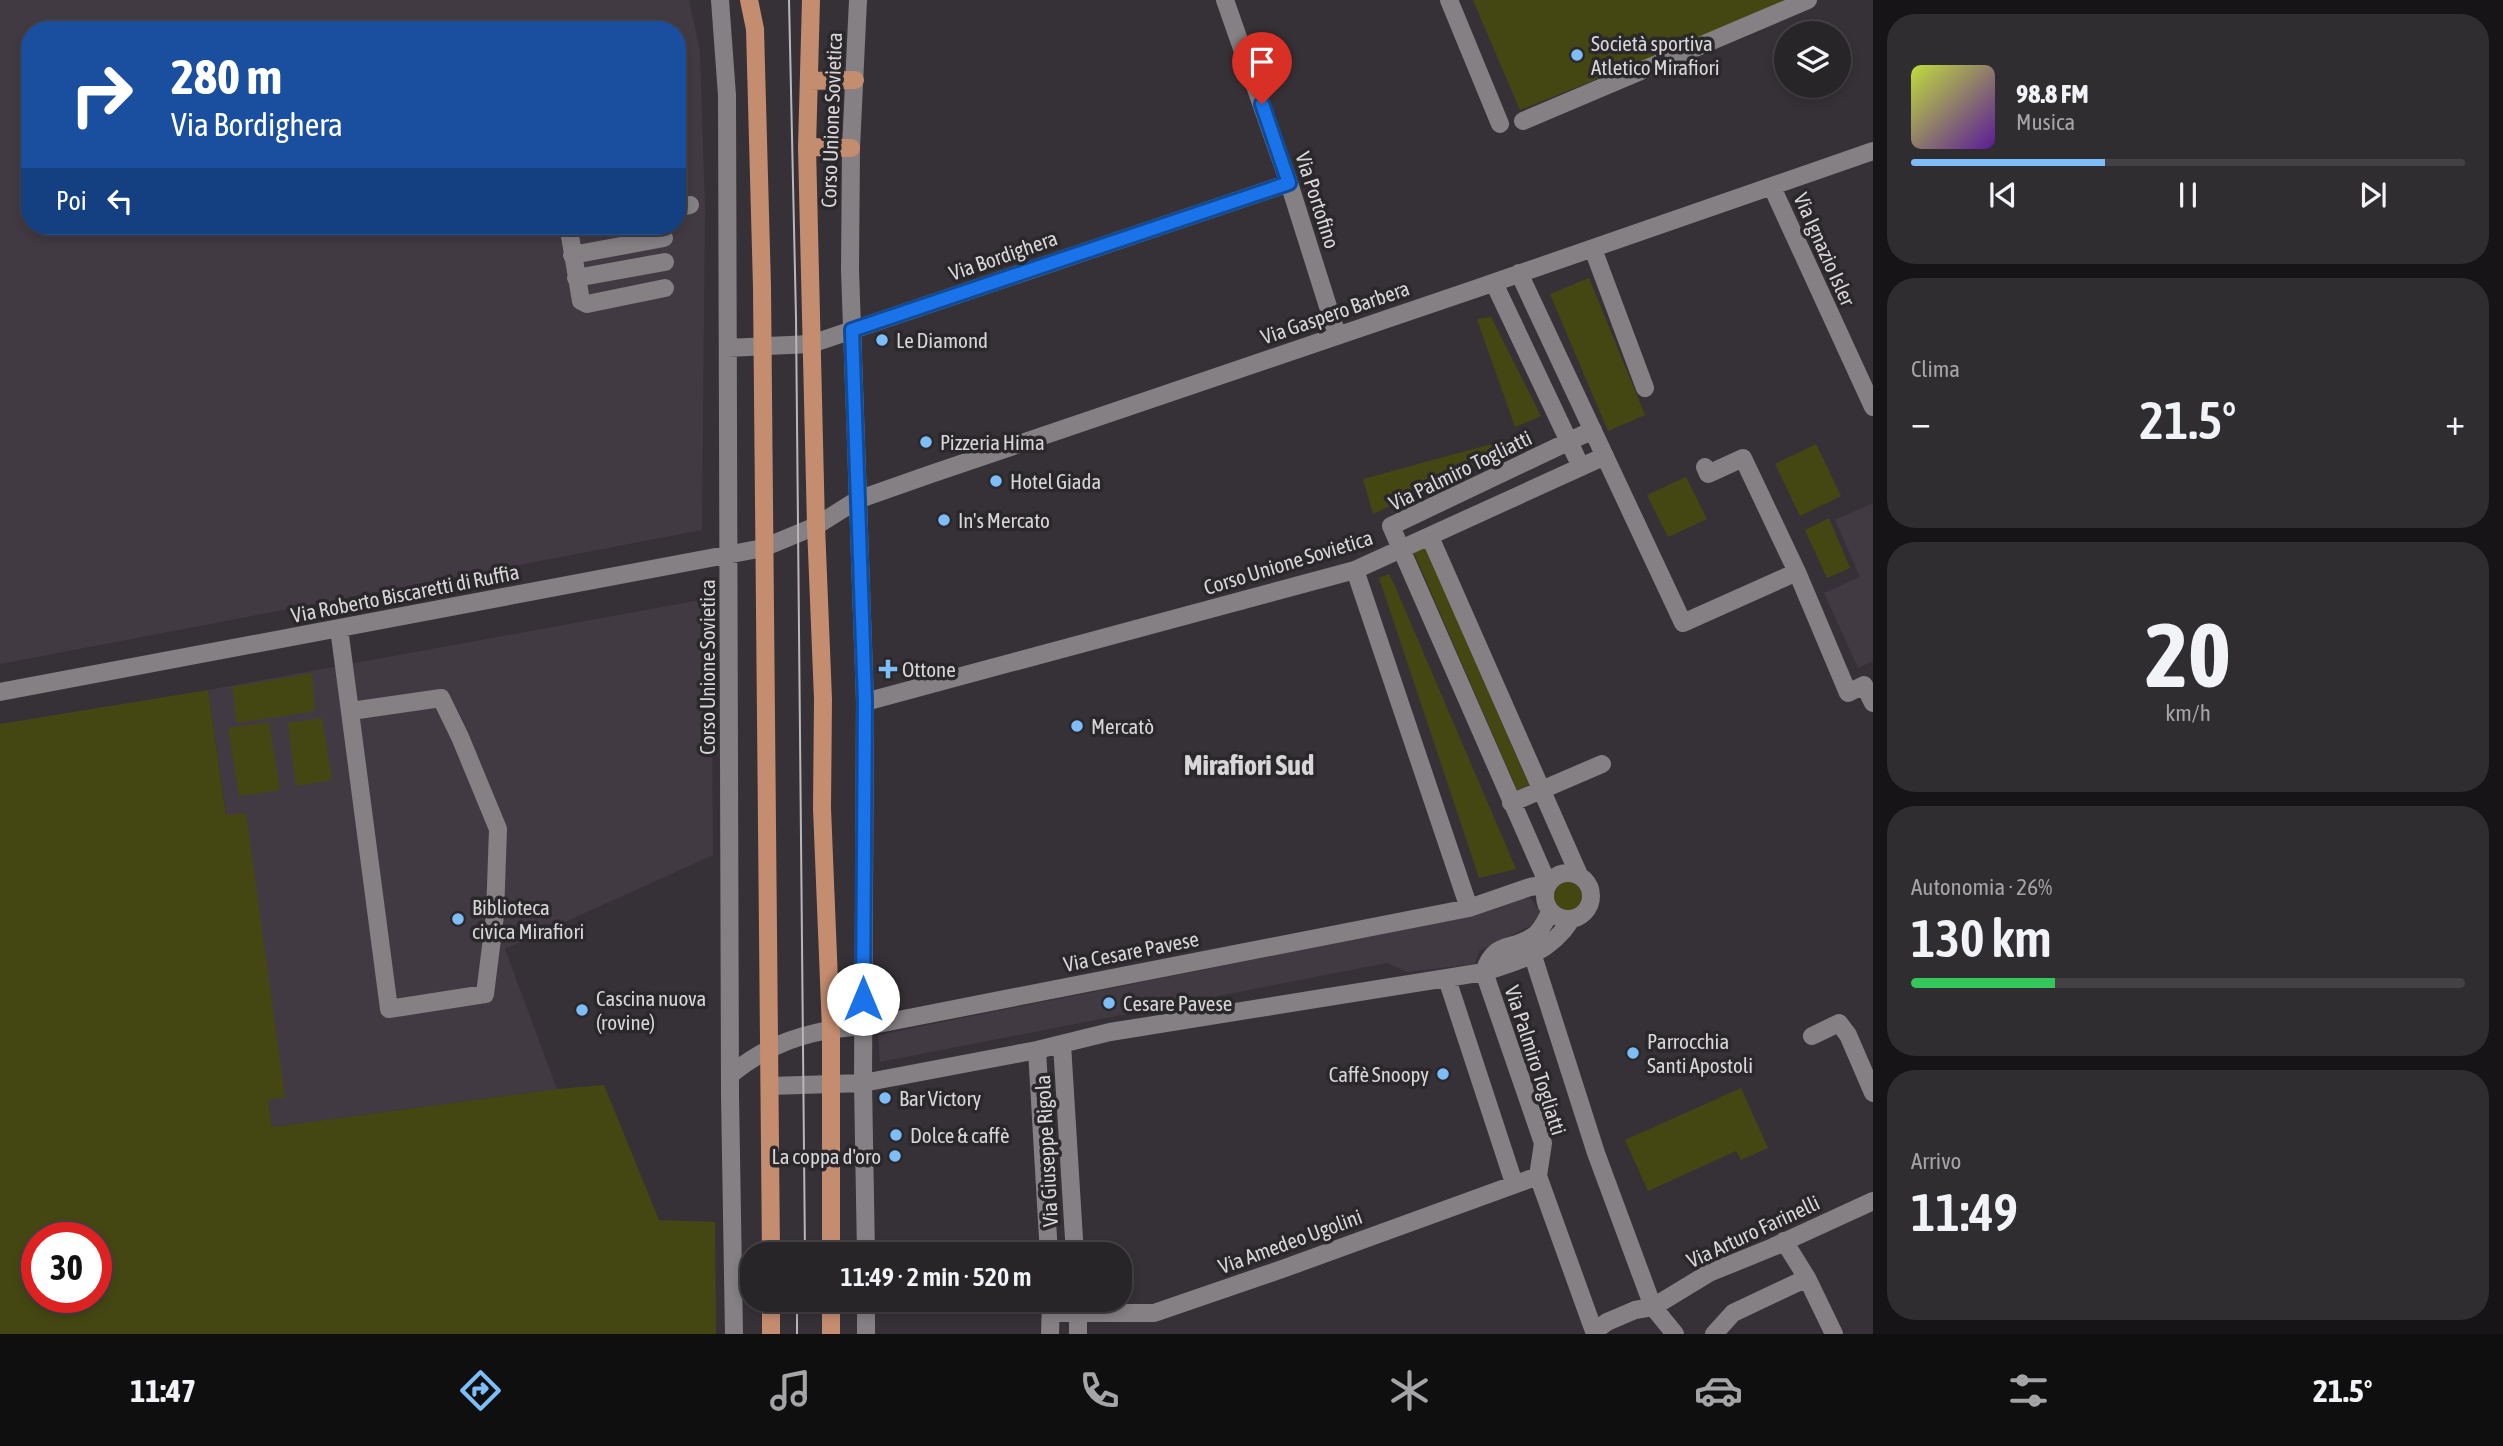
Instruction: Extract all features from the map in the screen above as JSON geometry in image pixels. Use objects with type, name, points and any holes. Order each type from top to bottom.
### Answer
[{"type":"main road","points":[[749,0],[755,29],[762,347],[771,1242]]},
{"type":"main road","name":"Corso Unione Sovietica","points":[[811,0],[807,147],[823,699],[822,808],[831,1030],[831,1242]]},
{"type":"main road","points":[[809,81],[855,80]]},
{"type":"main road","points":[[807,147],[851,148]]},
{"type":"main road","points":[[771,1312],[771,1334]]},
{"type":"main road","points":[[831,1312],[831,1334]]},
{"type":"street","name":"Corso Unione Sovietica","points":[[720,0],[727,95],[730,1075],[734,1334]]},
{"type":"street","name":"Corso Unione Sovietica","points":[[858,0],[851,148],[850,270],[865,702],[863,1083],[866,1242]]},
{"type":"street","name":"Via Portofino","points":[[1225,0],[1289,183],[1337,335]]},
{"type":"street","points":[[1449,0],[1500,124]]},
{"type":"street","points":[[1523,121],[1808,0]]},
{"type":"street","name":"Via Gaspero Barbera","points":[[816,526],[857,500],[1873,151]]},
{"type":"street","name":"Via Bordighera","points":[[728,348],[811,344],[1289,183]]},
{"type":"street","name":"Via Ignazio Isler","points":[[1772,187],[1873,405]]},
{"type":"street","points":[[571,235],[572,255],[581,301],[587,303],[665,288]]},
{"type":"street","points":[[572,255],[664,238]]},
{"type":"street","points":[[1593,249],[1645,388]]},
{"type":"street","points":[[576,278],[664,262]]},
{"type":"street","points":[[1519,273],[1683,624],[1797,572]]},
{"type":"street","points":[[1494,283],[1581,467]]},
{"type":"street","name":"Via Palmiro Togliatti","points":[[1548,884],[1391,526],[1593,430]]},
{"type":"street","points":[[1400,550],[1605,456]]},
{"type":"street","points":[[1705,467],[1708,474],[1743,458],[1797,572],[1848,693],[1864,685],[1873,703]]},
{"type":"street","name":"Via Roberto Biscaretti di Ruffia","points":[[0,692],[729,556],[763,548],[816,526]]},
{"type":"street","points":[[770,1086],[863,1083],[1110,1032],[1447,979],[1483,972],[1533,956],[1564,930],[1571,920],[1585,912],[1591,902],[1590,887],[1578,875],[1430,537]]},
{"type":"street","name":"Corso Unione Sovietica","points":[[865,702],[1355,570],[1400,550]]},
{"type":"street","points":[[1355,570],[1469,908]]},
{"type":"street","points":[[339,628],[389,1009],[485,994],[495,915],[498,829],[460,737],[440,698],[351,711]]},
{"type":"street","points":[[1511,803],[1602,764]]},
{"type":"street","points":[[1571,920],[1560,919],[1550,912],[1544,895],[1548,884],[1558,875],[1578,875]]},
{"type":"street","name":"Via Cesare Pavese","points":[[730,1075],[754,1055],[794,1038],[863,1027],[1469,908],[1530,887],[1548,884]]},
{"type":"street","name":"Via Palmiro Togliatti","points":[[1550,912],[1536,934],[1493,953],[1483,972],[1543,1143],[1538,1176],[1595,1332]]},
{"type":"street","name":"Via Palmiro Togliatti","points":[[1533,956],[1596,1153],[1653,1307]]},
{"type":"street","points":[[1447,979],[1514,1184]]},
{"type":"street","points":[[1812,1035],[1839,1023],[1848,1035],[1873,1093]]},
{"type":"street","name":"Via Giuseppe Rigola","points":[[1062,1044],[1074,1242]]},
{"type":"street","name":"Via Giuseppe Rigola","points":[[1037,1049],[1048,1242]]},
{"type":"street","name":"Via Amedeo Ugolini","points":[[1132,1310],[1154,1312],[1285,1268],[1538,1176]]},
{"type":"street","name":"Via Arturo Farinelli","points":[[1595,1332],[1607,1322],[1635,1310],[1653,1307],[1709,1272],[1873,1201]]},
{"type":"street","points":[[1784,1241],[1807,1279],[1834,1334]]},
{"type":"street","points":[[1714,1334],[1733,1313],[1807,1279]]},
{"type":"street","points":[[1653,1307],[1675,1334]]},
{"type":"street","points":[[866,1312],[866,1334]]},
{"type":"street","points":[[1051,1312],[1051,1334]]},
{"type":"street","points":[[1078,1312],[1079,1334]]},
{"type":"shaded area","points":[[0,0],[689,0],[700,51],[705,208],[702,530],[0,664]]},
{"type":"shaded area","name":"Società sportiva Atletico Mirafiori","points":[[1473,0],[1793,0],[1520,110]]},
{"type":"shaded area","points":[[1589,278],[1645,415],[1608,431],[1550,294]]},
{"type":"shaded area","points":[[1491,317],[1541,416],[1515,427],[1477,319]]},
{"type":"shaded area","points":[[1510,439],[1514,448],[1373,514],[1363,479]]},
{"type":"shaded area","points":[[1816,444],[1841,496],[1800,516],[1775,464]]},
{"type":"shaded area","points":[[1686,477],[1707,519],[1668,537],[1647,495]]},
{"type":"shaded area","points":[[1873,503],[1873,661],[1858,668],[1824,593],[1860,577],[1835,520]]},
{"type":"shaded area","points":[[1829,518],[1850,568],[1827,578],[1805,530]]},
{"type":"shaded area","points":[[1425,547],[1529,785],[1517,790],[1414,553]]},
{"type":"shaded area","points":[[1389,574],[1516,869],[1479,878],[1379,578]]},
{"type":"shaded area","points":[[711,598],[713,855],[505,949],[557,1089],[272,1127],[208,690]]},
{"type":"shaded area","points":[[312,673],[315,711],[237,723],[232,687]]},
{"type":"shaded area","points":[[208,690],[226,815],[246,813],[285,1097],[268,1100],[272,1127],[604,1085],[659,1220],[715,1222],[716,1334],[0,1334],[0,724]]},
{"type":"shaded area","points":[[322,718],[332,780],[296,786],[288,723]]},
{"type":"shaded area","points":[[269,722],[280,790],[239,796],[228,728]]},
{"type":"shaded area","points":[[1568,882],[1578,886],[1582,896],[1578,906],[1568,910],[1558,906],[1554,896],[1558,886]]},
{"type":"shaded area","name":"Cesare Pavese","points":[[1529,897],[1540,911],[1532,925],[1479,951],[1475,964],[1407,972],[1387,963],[880,1062],[878,1035],[1477,915]]},
{"type":"shaded area","points":[[1741,1088],[1768,1148],[1741,1160],[1736,1151],[1648,1191],[1625,1140]]},
{"type":"tram line","points":[[789,0],[796,318],[805,1242]]},
{"type":"tram line","points":[[797,1312],[797,1334]]},
{"type":"place","name":"Società sportiva Atletico Mirafiori","points":[[1577,55]]},
{"type":"place","name":"Le Diamond","points":[[882,340]]},
{"type":"place","name":"Pizzeria Hima","points":[[926,442]]},
{"type":"place","name":"Hotel Giada","points":[[996,481]]},
{"type":"place","name":"In's Mercato","points":[[944,520]]},
{"type":"place","name":"Ottone","points":[[888,669]]},
{"type":"place","name":"Mercatò","points":[[1077,726]]},
{"type":"place","name":"Biblioteca civica Mirafiori","points":[[458,919]]},
{"type":"place","name":"Cesare Pavese","points":[[1109,1003]]},
{"type":"place","name":"Cascina nuova (rovine)","points":[[582,1010]]},
{"type":"place","name":"Parrocchia Santi Apostoli","points":[[1633,1053]]},
{"type":"place","name":"Caffè Snoopy","points":[[1443,1074]]},
{"type":"place","name":"Bar Victory","points":[[885,1098]]},
{"type":"place","name":"Dolce & caffè","points":[[896,1135]]},
{"type":"place","name":"La coppa d'oro","points":[[895,1156]]},
{"type":"district","name":"Mirafiori Sud","points":[[1249,765]]},
{"type":"route","points":[[863,999],[865,702],[852,330],[1289,183],[1262,104]]}]
